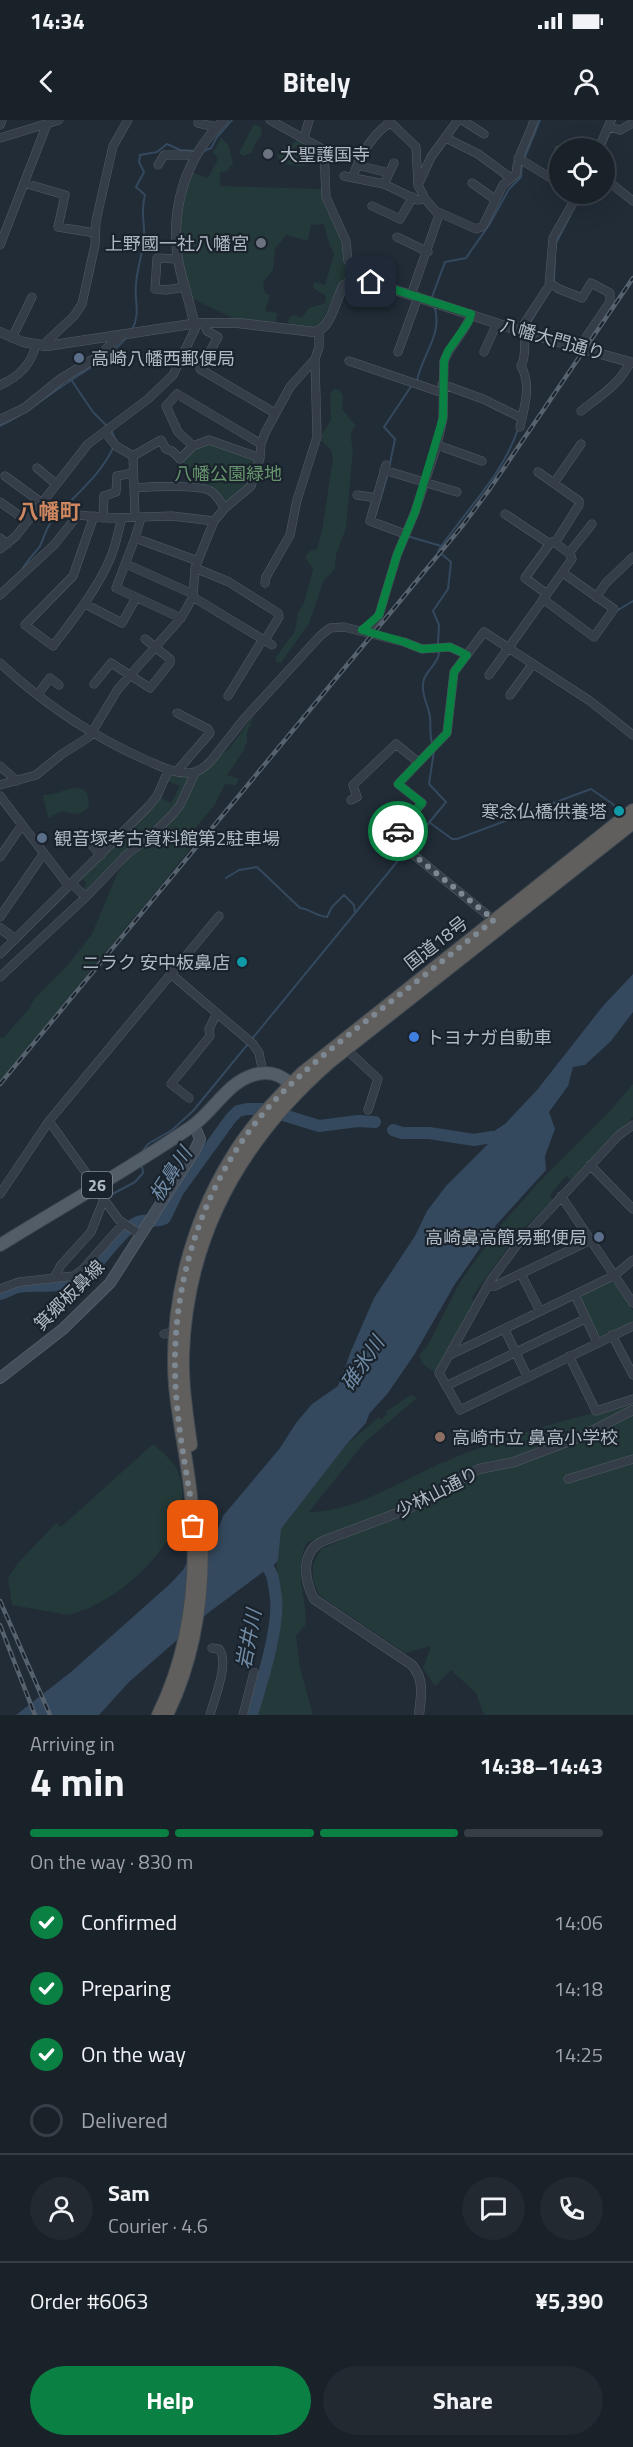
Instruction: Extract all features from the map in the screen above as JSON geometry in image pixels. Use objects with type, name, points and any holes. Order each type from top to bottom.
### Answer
[{"type":"highway","name":"国道18号","points":[[295,1087],[346,1049],[633,810]]},
{"type":"highway","name":"国道18号","points":[[295,1087],[323,1055],[633,823]]},
{"type":"highway","points":[[158,1715],[169,1692],[181,1655],[194,1573],[192,1507],[175,1383],[179,1306],[192,1248],[204,1210],[220,1177],[243,1139],[295,1087]]},
{"type":"highway","points":[[167,1715],[182,1681],[197,1625],[203,1548],[184,1372],[188,1306],[193,1279],[209,1225],[235,1172],[271,1113]]},
{"type":"main road","points":[[263,1073],[275,1073],[295,1087]]},
{"type":"main road","name":"26","points":[[0,1245],[194,1125],[238,1082],[263,1073]]},
{"type":"main road","name":"箕郷板鼻線","points":[[0,1378],[63,1329],[118,1272],[131,1229],[151,1219],[199,1143],[200,1139],[194,1125]]},
{"type":"street","points":[[0,125],[2,120]]},
{"type":"street","points":[[0,138],[59,120]]},
{"type":"street","points":[[0,386],[24,370],[39,346],[74,316],[82,304],[95,245],[96,221],[113,146],[128,120]]},
{"type":"street","points":[[199,120],[198,123],[220,124]]},
{"type":"street","points":[[270,120],[324,150],[326,197],[329,208],[346,241],[348,261],[371,282]]},
{"type":"street","points":[[304,138],[309,120]]},
{"type":"street","points":[[418,185],[431,157],[460,120],[484,134]]},
{"type":"street","points":[[353,178],[357,165],[379,130],[389,121],[416,147],[418,185],[425,199],[438,212],[478,229],[483,226],[503,185],[516,174],[518,158],[529,137],[534,120]]},
{"type":"street","points":[[603,138],[610,123],[620,130],[633,123]]},
{"type":"street","points":[[0,245],[47,124]]},
{"type":"street","points":[[220,124],[194,157],[179,199],[178,259],[185,287],[199,323],[218,337],[200,369],[275,413]]},
{"type":"street","points":[[446,138],[478,154],[511,178]]},
{"type":"street","points":[[158,165],[164,155],[194,157]]},
{"type":"street","points":[[518,158],[549,177]]},
{"type":"street","points":[[384,184],[394,163]]},
{"type":"street","points":[[357,165],[389,173]]},
{"type":"street","points":[[344,176],[384,184],[413,197],[425,199]]},
{"type":"street","points":[[24,183],[65,195],[58,227],[95,233]]},
{"type":"street","points":[[472,183],[496,200]]},
{"type":"street","points":[[615,187],[633,201]]},
{"type":"street","points":[[372,206],[400,219],[413,197]]},
{"type":"street","points":[[520,427],[527,392],[525,374],[521,366],[526,357],[523,332],[550,283],[553,238],[572,204]]},
{"type":"street","points":[[398,352],[438,221],[438,212]]},
{"type":"street","points":[[397,237],[428,252]]},
{"type":"street","points":[[178,259],[157,258],[155,289],[185,287]]},
{"type":"street","points":[[265,583],[266,577],[290,536],[297,500],[317,437],[315,359],[320,331],[344,285],[371,282]]},
{"type":"street","name":"八幡大門通り","points":[[371,282],[523,332],[632,362]]},
{"type":"street","points":[[550,283],[582,298],[591,283],[610,293],[610,302],[580,346]]},
{"type":"street","points":[[12,338],[32,297]]},
{"type":"street","points":[[362,630],[379,615],[437,445],[443,418],[443,367],[448,351],[464,330],[471,314]]},
{"type":"street","points":[[0,332],[39,346],[199,323],[320,331]]},
{"type":"street","points":[[0,538],[3,547],[16,536],[88,444],[163,387],[173,375],[199,323]]},
{"type":"street","points":[[484,352],[496,323]]},
{"type":"street","points":[[0,420],[25,408],[61,379],[99,356],[120,336]]},
{"type":"street","points":[[0,785],[36,775],[92,733],[118,689],[156,647],[166,632],[181,618],[193,595],[196,565],[214,520],[251,486],[261,458],[261,444],[275,413],[290,387],[315,359]]},
{"type":"street","points":[[349,361],[443,393]]},
{"type":"street","points":[[581,411],[607,392],[624,375],[632,362]]},
{"type":"street","points":[[442,384],[483,399],[522,418]]},
{"type":"street","points":[[193,447],[178,432],[166,406],[177,394],[261,444]]},
{"type":"street","points":[[105,432],[116,446],[133,456]]},
{"type":"street","points":[[133,456],[161,440],[166,449],[172,451],[180,459],[193,447],[209,440],[261,458]]},
{"type":"street","points":[[554,483],[581,444]]},
{"type":"street","points":[[437,445],[482,461]]},
{"type":"street","points":[[133,456],[138,518],[135,538],[116,588],[181,618]]},
{"type":"street","points":[[37,468],[56,484]]},
{"type":"street","points":[[405,534],[370,521],[385,468],[457,492]]},
{"type":"street","points":[[538,472],[579,501],[579,505],[525,578],[594,637],[614,609],[563,573]]},
{"type":"street","points":[[122,518],[111,557],[85,604],[53,646],[25,625],[73,576],[99,517],[104,496],[116,492],[119,475],[134,473]]},
{"type":"street","points":[[5,476],[42,503]]},
{"type":"street","points":[[134,488],[175,486],[208,490],[225,508]]},
{"type":"street","points":[[357,495],[377,498]]},
{"type":"street","points":[[0,502],[27,521]]},
{"type":"street","points":[[489,675],[572,559],[569,553],[505,514]]},
{"type":"street","points":[[0,595],[54,545],[78,515],[122,518],[172,516],[214,520]]},
{"type":"street","points":[[569,553],[591,524]]},
{"type":"street","points":[[135,538],[229,582],[278,613],[279,617],[228,696]]},
{"type":"street","points":[[596,597],[633,557]]},
{"type":"street","points":[[126,564],[193,595],[272,645]]},
{"type":"street","points":[[85,604],[122,623],[136,598]]},
{"type":"street","points":[[0,977],[86,897],[127,854],[150,837],[173,814],[196,771],[210,762],[244,719],[325,631],[344,627],[362,630],[422,649],[450,647],[467,655]]},
{"type":"street","points":[[498,924],[404,847],[407,843],[396,834],[422,803],[398,784],[447,733],[454,672],[484,632],[590,701],[633,735]]},
{"type":"street","points":[[94,684],[111,663],[150,688],[170,663],[170,659],[145,639]]},
{"type":"street","points":[[0,663],[51,706],[92,733],[169,770],[196,771]]},
{"type":"street","points":[[510,695],[532,664]]},
{"type":"street","points":[[38,694],[50,678],[59,685]]},
{"type":"street","points":[[177,713],[208,729],[210,733],[177,771]]},
{"type":"street","points":[[351,800],[357,797],[353,785],[396,744],[418,762]]},
{"type":"street","points":[[0,766],[17,782]]},
{"type":"street","points":[[0,954],[148,807],[157,796],[169,770]]},
{"type":"street","points":[[0,797],[71,885],[86,897]]},
{"type":"street","points":[[0,857],[22,825]]},
{"type":"street","points":[[84,837],[101,855]]},
{"type":"street","points":[[0,917],[44,853]]},
{"type":"street","points":[[0,1194],[49,1121],[219,916]]},
{"type":"street","points":[[0,928],[15,939]]},
{"type":"street","points":[[171,974],[257,1048],[263,1073]]},
{"type":"street","points":[[189,1098],[171,1084],[210,1036],[209,1029],[218,1014]]},
{"type":"street","points":[[346,1049],[378,1079],[368,1110]]},
{"type":"street","points":[[49,1121],[94,1184]]},
{"type":"street","points":[[633,1125],[619,1135],[516,1246],[488,1286],[440,1371],[460,1410],[633,1326]]},
{"type":"street","points":[[590,1165],[633,1209]]},
{"type":"street","points":[[561,1196],[633,1303]]},
{"type":"street","points":[[0,1289],[19,1282],[55,1276],[69,1277],[79,1273],[131,1229],[102,1197],[90,1232],[61,1265],[55,1276]]},
{"type":"street","points":[[488,1286],[495,1286],[591,1239]]},
{"type":"street","points":[[450,1355],[615,1275],[633,1260]]},
{"type":"street","points":[[521,1274],[540,1311]]},
{"type":"street","points":[[575,1295],[597,1342]]},
{"type":"street","points":[[446,1386],[585,1319]]},
{"type":"street","points":[[505,1330],[527,1376]]},
{"type":"street","points":[[612,1335],[633,1375]]},
{"type":"street","points":[[569,1356],[596,1411],[633,1399]]},
{"type":"street","name":"少林山通り","points":[[418,1715],[422,1690],[420,1675],[411,1665],[314,1599],[308,1586],[306,1573],[309,1552],[323,1541],[408,1509],[479,1469],[514,1462],[569,1442],[633,1410]]},
{"type":"street","points":[[568,1479],[633,1459]]},
{"type":"street","points":[[210,1715],[224,1665],[222,1652],[212,1648]]},
{"type":"street","points":[[243,1715],[255,1672]]},
{"type":"green space","points":[[254,124],[261,127],[262,134],[252,152],[244,156],[240,154],[240,151]]},
{"type":"green space","name":"上野國一社八幡宮","points":[[221,138],[229,146],[233,163],[227,171],[220,173],[220,186],[323,189],[324,203],[339,232],[350,267],[320,325],[314,328],[290,325],[288,321],[294,315],[301,318],[309,308],[325,303],[326,296],[313,288],[314,282],[325,285],[334,254],[324,224],[311,225],[308,241],[286,235],[275,249],[273,270],[263,282],[265,293],[270,295],[265,311],[277,313],[276,321],[271,324],[233,318],[191,298],[179,246],[182,200],[191,172],[208,178],[218,159],[213,152]]},
{"type":"green space","points":[[299,140],[310,144],[317,155],[316,164],[298,166],[280,163],[277,156],[281,149]]},
{"type":"green space","points":[[334,389],[339,390],[343,395],[342,409],[356,426],[351,436],[353,449],[346,528],[336,555],[335,569],[324,580],[309,623],[281,663],[276,662],[276,657],[295,631],[298,613],[304,603],[313,569],[305,557],[310,551],[317,549],[322,531],[333,458],[331,450],[322,441],[322,434],[331,420],[330,394]]},
{"type":"green space","name":"八幡公園緑地","points":[[209,440],[260,458],[256,476],[225,508],[180,459],[193,446]]},
{"type":"green space","points":[[255,713],[247,733],[244,750],[227,775],[239,779],[236,785],[225,784],[214,806],[193,831],[193,838],[196,842],[0,1081],[0,1037],[3,1038],[28,1010],[35,998],[68,965],[92,934],[118,872],[126,860],[174,816],[196,774],[229,749]]},
{"type":"green space","points":[[171,774],[191,777],[179,804],[88,893],[82,891],[87,883],[81,878],[159,797],[171,803],[180,786],[167,781]]},
{"type":"green space","points":[[79,788],[84,790],[89,800],[89,806],[84,812],[78,814],[63,811],[48,818],[43,795]]},
{"type":"green space","points":[[633,1084],[633,1117],[571,1180],[566,1176],[549,1196],[553,1200],[516,1236],[472,1297],[474,1302],[439,1369],[432,1371],[424,1365],[419,1356],[429,1343],[460,1282],[500,1226]]},
{"type":"green space","points":[[609,1281],[614,1283],[633,1311],[633,1322],[601,1337],[580,1299],[581,1295]]},
{"type":"green space","points":[[411,1395],[417,1398],[365,1442],[309,1512],[340,1508],[355,1503],[451,1459],[511,1437],[633,1401],[633,1407],[583,1433],[509,1460],[489,1461],[406,1507],[306,1543],[301,1575],[306,1624],[296,1636],[300,1668],[313,1715],[257,1715],[278,1623],[280,1590],[275,1554],[281,1529],[346,1445],[379,1417],[381,1420],[387,1414],[385,1412]]},
{"type":"green space","points":[[633,1414],[633,1715],[484,1715],[476,1693],[451,1670],[435,1686],[423,1668],[431,1646],[405,1653],[320,1596],[313,1581],[313,1564],[321,1549],[371,1527],[400,1518],[479,1473]]},
{"type":"green space","points":[[153,1444],[174,1464],[178,1472],[182,1494],[178,1517],[167,1540],[152,1561],[110,1596],[89,1608],[68,1615],[12,1605],[8,1578],[17,1564],[56,1523],[61,1527]]},
{"type":"water","name":"碓氷川","points":[[633,974],[633,1012],[611,1041],[585,1065],[573,1067],[568,1086],[549,1112],[555,1129],[545,1156],[546,1170],[497,1224],[455,1284],[414,1355],[388,1393],[369,1414],[366,1423],[346,1445],[281,1529],[278,1560],[273,1566],[268,1561],[263,1572],[208,1613],[129,1682],[99,1715],[16,1715],[71,1672],[170,1584],[183,1570],[198,1542],[210,1537],[218,1530],[223,1516],[280,1448],[312,1404],[338,1386],[374,1298],[415,1236],[427,1211],[446,1186],[489,1143],[491,1133],[505,1124],[537,1090],[603,1006]]},
{"type":"waterway","points":[[204,151],[211,148],[217,137],[232,120]]},
{"type":"waterway","points":[[524,159],[540,120]]},
{"type":"waterway","points":[[607,138],[615,120]]},
{"type":"waterway","points":[[132,330],[137,312],[136,284],[144,237],[145,195],[136,187],[144,172],[139,162],[140,155],[157,152],[167,144],[180,150],[196,151]]},
{"type":"waterway","points":[[433,300],[432,297],[445,262],[466,258],[489,225],[509,189],[521,177],[522,164]]},
{"type":"waterway","points":[[556,243],[570,216]]},
{"type":"waterway","points":[[554,282],[555,255]]},
{"type":"waterway","points":[[525,331],[549,292]]},
{"type":"waterway","points":[[417,381],[434,335],[436,325],[434,305]]},
{"type":"waterway","points":[[0,426],[27,411],[114,351],[127,337]]},
{"type":"waterway","points":[[72,381],[93,412],[107,426]]},
{"type":"waterway","points":[[389,468],[395,439],[384,427],[412,385]]},
{"type":"waterway","points":[[438,644],[439,625],[433,611],[448,589],[451,562],[438,551],[503,462],[518,429]]},
{"type":"waterway","points":[[111,430],[116,441]]},
{"type":"waterway","points":[[21,572],[40,546],[52,520],[95,475],[114,446]]},
{"type":"waterway","points":[[374,520],[388,474]]},
{"type":"waterway","points":[[407,536],[441,546]]},
{"type":"waterway","points":[[618,610],[633,601]]},
{"type":"waterway","points":[[433,746],[423,684],[426,675],[438,658],[439,650]]},
{"type":"waterway","points":[[141,1153],[148,1144],[172,1130],[193,1111],[446,802],[429,784],[434,751]]},
{"type":"waterway","points":[[429,822],[452,839],[457,839],[591,789],[613,804],[617,812]]},
{"type":"waterway","points":[[226,878],[239,870],[257,867],[300,908],[327,917],[332,907],[344,895],[354,905],[355,913]]},
{"type":"waterway","name":"板鼻川","points":[[0,1294],[17,1287],[56,1285],[78,1280],[92,1269],[119,1237],[134,1224],[165,1218],[178,1191],[238,1111],[264,1109],[319,1126],[358,1121],[375,1122]]},
{"type":"waterway","name":"板鼻川","points":[[393,1130],[402,1133],[429,1133],[474,1140],[492,1137],[507,1138]]},
{"type":"waterway","points":[[107,1197],[135,1182],[143,1173],[142,1166]]},
{"type":"waterway","name":"岩井川","points":[[252,1715],[268,1657],[276,1611],[272,1575],[260,1550]]},
{"type":"railway","points":[[0,1084],[463,525],[633,278]]},
{"type":"railway","points":[[0,1601],[50,1715]]},
{"type":"railway","points":[[0,1625],[35,1715]]},
{"type":"way so far","points":[[193,1526],[178,1415],[175,1344],[184,1274],[210,1197],[243,1139],[291,1084],[323,1055],[494,920],[404,847],[407,843],[396,834],[398,831]]},
{"type":"place","name":"大聖護国寺","points":[[268,154]]},
{"type":"place","name":"上野國一社八幡宮","points":[[261,243]]},
{"type":"place","name":"高崎八幡西郵便局","points":[[79,358]]},
{"type":"place","name":"寒念仏橋供養塔","points":[[619,811]]},
{"type":"place","name":"観音塚考古資料館第2駐車場","points":[[42,838]]},
{"type":"place","name":"ニラク 安中板鼻店","points":[[242,962]]},
{"type":"place","name":"トヨナガ自動車","points":[[414,1037]]},
{"type":"place","name":"高崎鼻高簡易郵便局","points":[[599,1237]]},
{"type":"place","name":"高崎市立 鼻高小学校","points":[[440,1437]]},
{"type":"district","name":"八幡町","points":[[49,511]]},
{"type":"route","points":[[371,282],[471,314],[464,330],[456,338],[444,361],[443,418],[437,445],[415,512],[397,555],[379,615],[362,630],[417,648],[428,650],[442,646],[450,647],[467,655],[454,672],[447,733],[398,784],[422,803],[398,831]]}]
